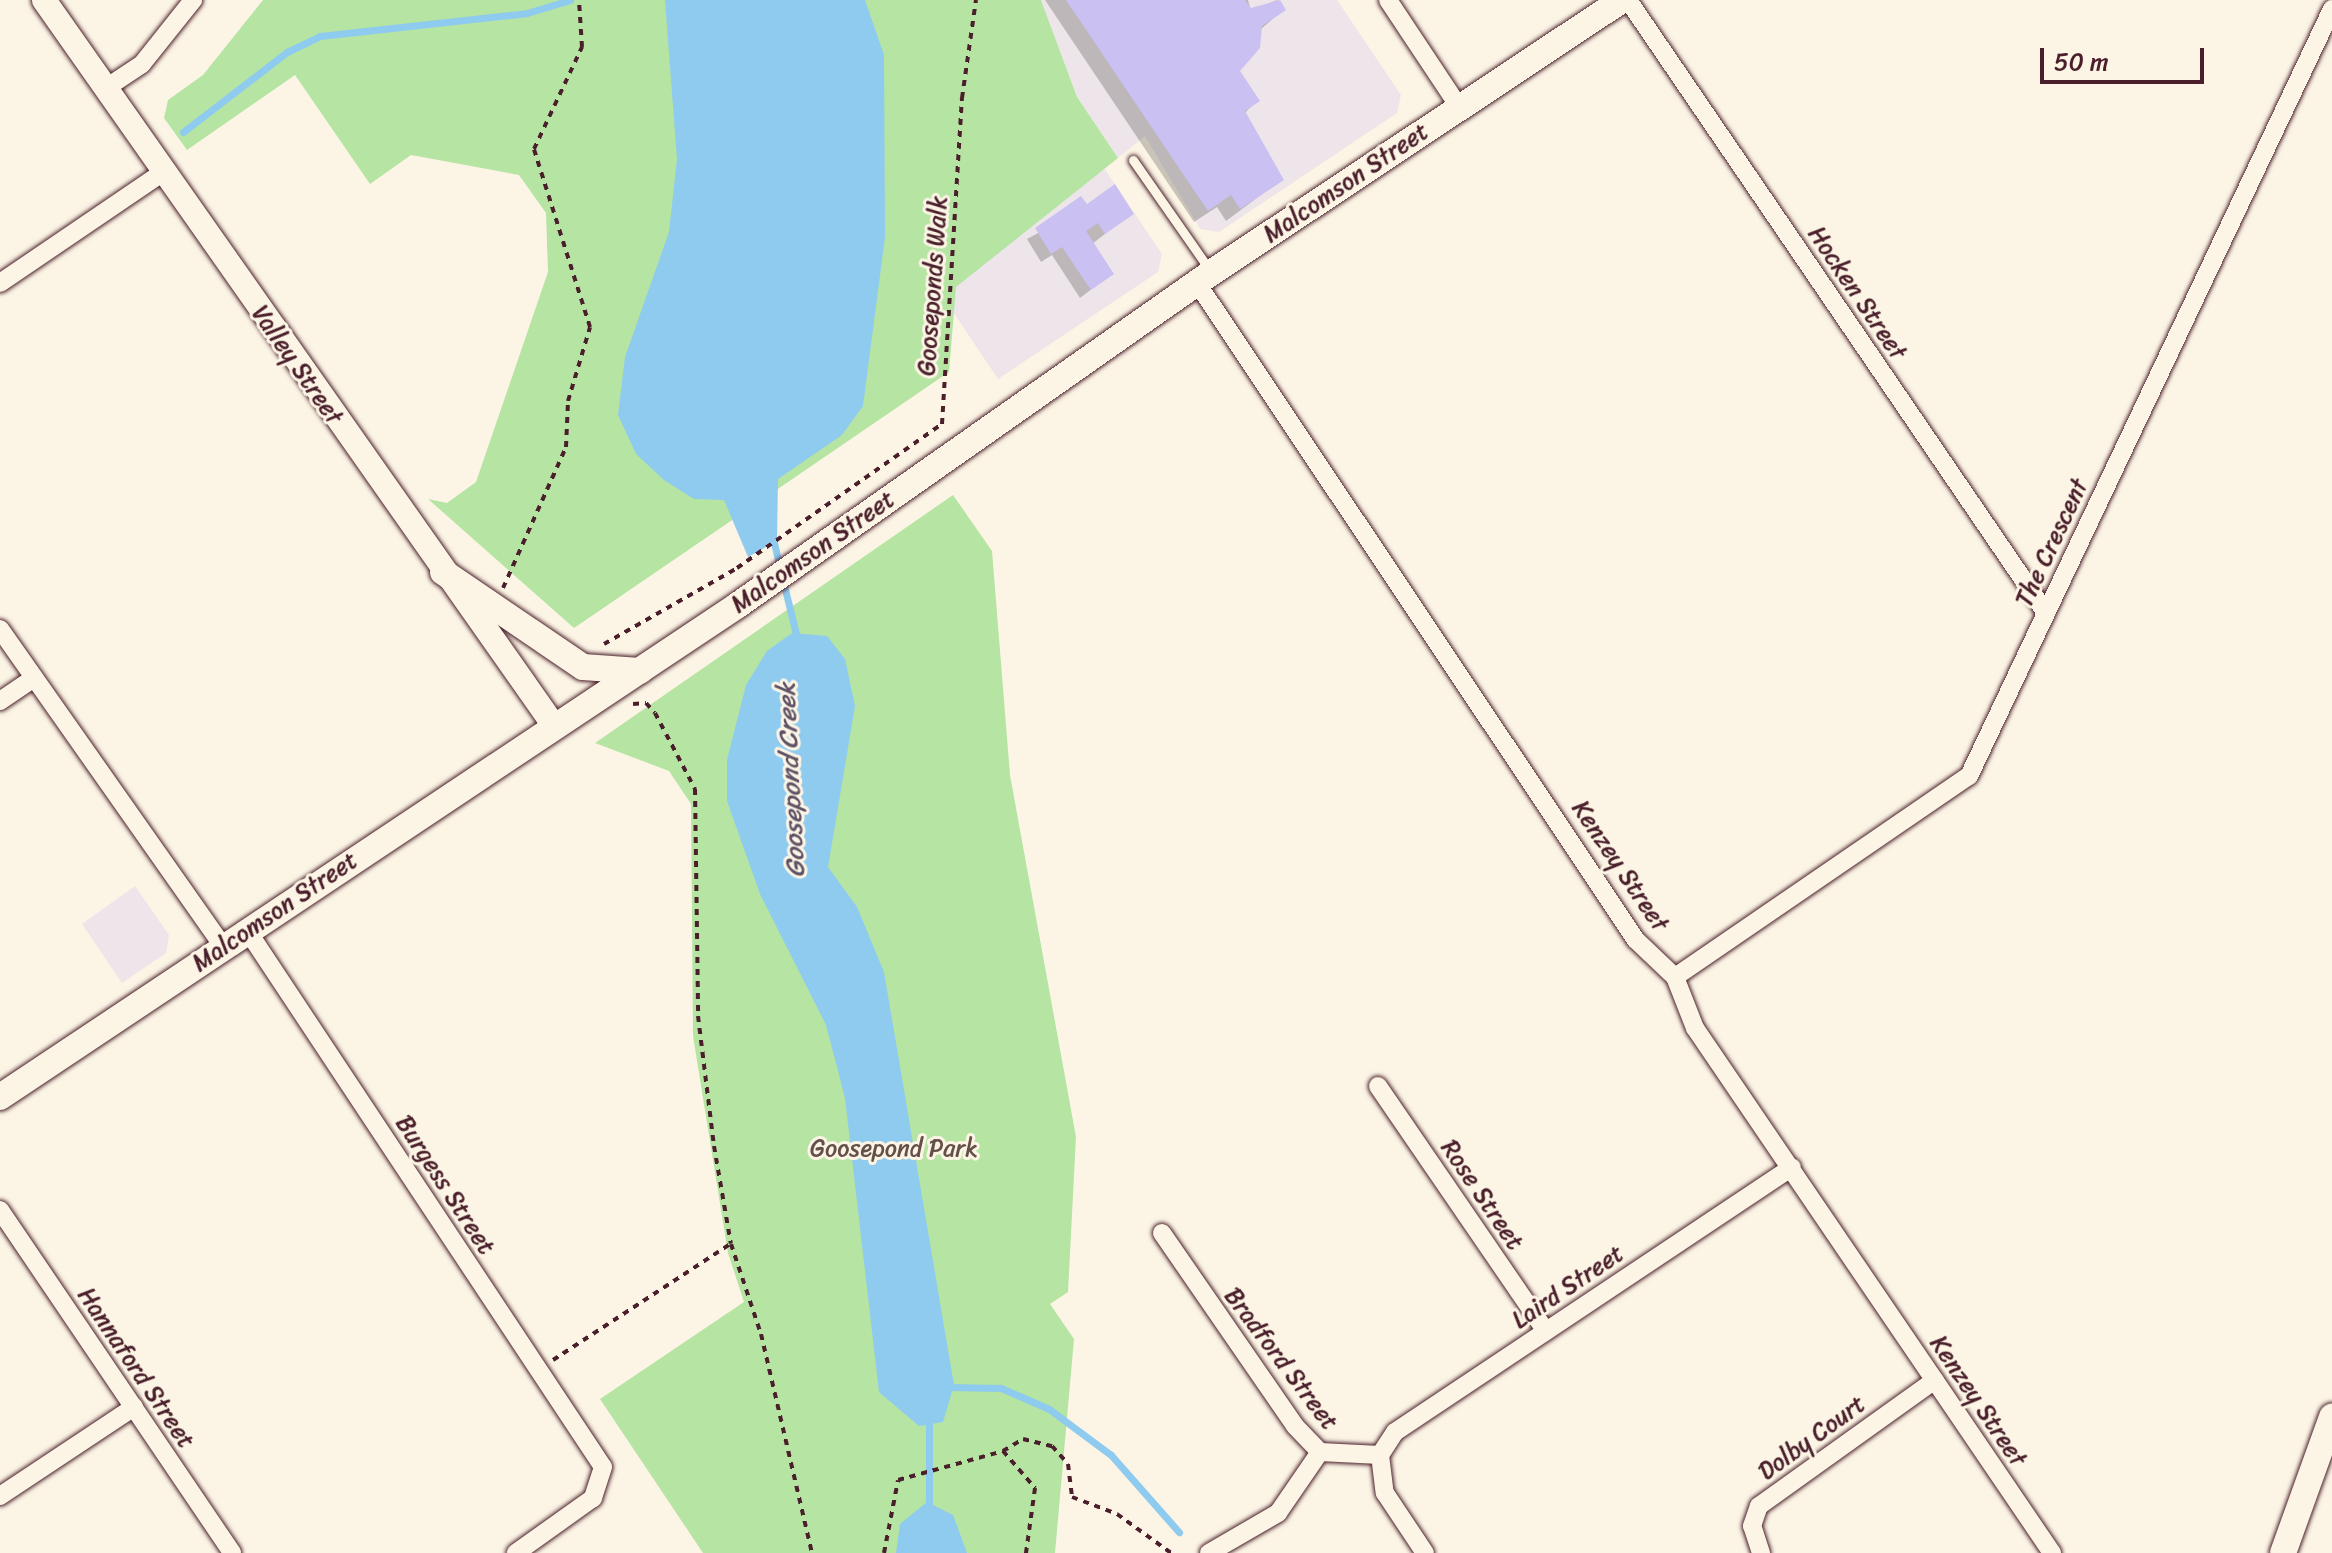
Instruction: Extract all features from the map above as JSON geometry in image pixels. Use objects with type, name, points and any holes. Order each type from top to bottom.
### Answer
[{"type":"main road","name":"Malcomson Street","points":[[0,1097],[738,605],[1204,278],[1622,0]]},
{"type":"main road","points":[[443,572],[583,667],[640,671]]},
{"type":"main road","points":[[2283,1553],[2332,1417]]},
{"type":"street","name":"Valley Street","points":[[44,0],[162,173],[555,727]]},
{"type":"street","points":[[106,88],[142,64],[193,0]]},
{"type":"street","points":[[1388,0],[1459,107]]},
{"type":"street","name":"Hocken Street","points":[[1628,0],[2046,613]]},
{"type":"street","name":"The Crescent","points":[[1675,977],[1952,794],[1969,776],[2332,9]]},
{"type":"street","points":[[0,283],[162,173]]},
{"type":"street","name":"Kenzey Street","points":[[1204,278],[1636,940],[1675,977],[1695,1028],[2052,1553]]},
{"type":"street","points":[[0,629],[223,946]]},
{"type":"street","points":[[0,701],[34,678]]},
{"type":"street","name":"Burgess Street","points":[[247,930],[603,1467],[593,1498],[516,1553]]},
{"type":"street","name":"Rose Street","points":[[1378,1086],[1546,1331]]},
{"type":"street","name":"Laird Street","points":[[1380,1455],[1395,1432],[1792,1167]]},
{"type":"street","name":"Hannaford Street","points":[[0,1210],[232,1553]]},
{"type":"street","name":"Bradford Street","points":[[1162,1233],[1275,1399],[1320,1452],[1380,1455]]},
{"type":"street","name":"Dolby Court","points":[[1761,1553],[1752,1526],[1759,1506],[1935,1380]]},
{"type":"street","points":[[0,1496],[134,1407]]},
{"type":"street","points":[[1209,1553],[1278,1513],[1320,1452]]},
{"type":"street","points":[[1380,1455],[1385,1493],[1425,1553]]},
{"type":"lane","points":[[1133,160],[1204,278]]},
{"type":"path","points":[[514,602],[501,592],[526,523],[566,447],[568,401],[590,327],[534,149],[582,47],[579,0]]},
{"type":"path","name":"Gooseponds Walk","points":[[590,646],[737,568],[942,424],[962,98],[976,0]]},
{"type":"path","points":[[623,709],[646,703],[695,789],[700,1031],[731,1244],[761,1334],[812,1553]]},
{"type":"path","points":[[538,1370],[731,1244]]},
{"type":"path","points":[[884,1553],[898,1480],[1003,1451],[1023,1439],[1052,1446],[1068,1464],[1072,1497],[1117,1514],[1171,1553]]},
{"type":"path","points":[[1003,1451],[1035,1488],[1026,1553]]},
{"type":"shaded area","points":[[1041,0],[1337,0],[1401,95],[1397,113],[1219,232],[1200,229],[1145,136],[1118,158],[1077,97]]},
{"type":"shaded area","points":[[1104,168],[1162,254],[1158,272],[998,379],[953,312],[955,287]]},
{"type":"shaded area","points":[[135,886],[169,935],[166,953],[122,983],[82,924]]},
{"type":"green space","points":[[263,0],[1041,0],[1077,97],[1118,158],[956,287],[949,372],[574,628],[428,499],[447,503],[476,482],[548,272],[546,213],[519,175],[411,155],[370,184],[295,75],[187,150],[164,118],[168,100],[203,75]]},
{"type":"green space","name":"Goosepond Park","points":[[953,495],[992,551],[1010,775],[1076,1137],[1068,1292],[1050,1304],[1074,1339],[1055,1553],[703,1553],[600,1399],[744,1302],[728,1253],[693,1036],[691,804],[669,771],[595,743]]},
{"type":"water","points":[[665,0],[865,0],[884,55],[885,237],[863,406],[842,435],[778,479],[777,541],[748,557],[724,500],[694,499],[664,480],[636,454],[618,415],[625,357],[669,232],[677,159]]},
{"type":"water","points":[[792,633],[827,636],[845,659],[855,706],[828,867],[857,907],[884,972],[954,1385],[943,1422],[919,1426],[879,1392],[845,1098],[826,1025],[760,894],[727,801],[727,760],[746,685],[767,651]]},
{"type":"water","points":[[927,1502],[953,1515],[967,1553],[896,1553],[900,1524]]},
{"type":"building","points":[[1066,0],[1245,0],[1251,8],[1280,0],[1286,10],[1262,26],[1260,48],[1240,71],[1260,101],[1245,111],[1284,180],[1240,209],[1231,195],[1208,211]]},
{"type":"building","points":[[1115,184],[1134,214],[1105,234],[1098,223],[1086,231],[1114,274],[1091,290],[1062,247],[1051,254],[1035,228],[1081,196],[1087,204]]},
{"type":"waterway","points":[[183,132],[287,52],[320,36],[527,13],[570,0]]},
{"type":"waterway","name":"Goosepond Creek","points":[[772,534],[780,569]]},
{"type":"waterway","name":"Goosepond Creek","points":[[783,581],[798,642]]},
{"type":"waterway","points":[[948,1387],[1001,1388],[1049,1409],[1111,1455],[1179,1532]]},
{"type":"waterway","name":"Goosepond Creek","points":[[929,1416],[929,1511]]}]
